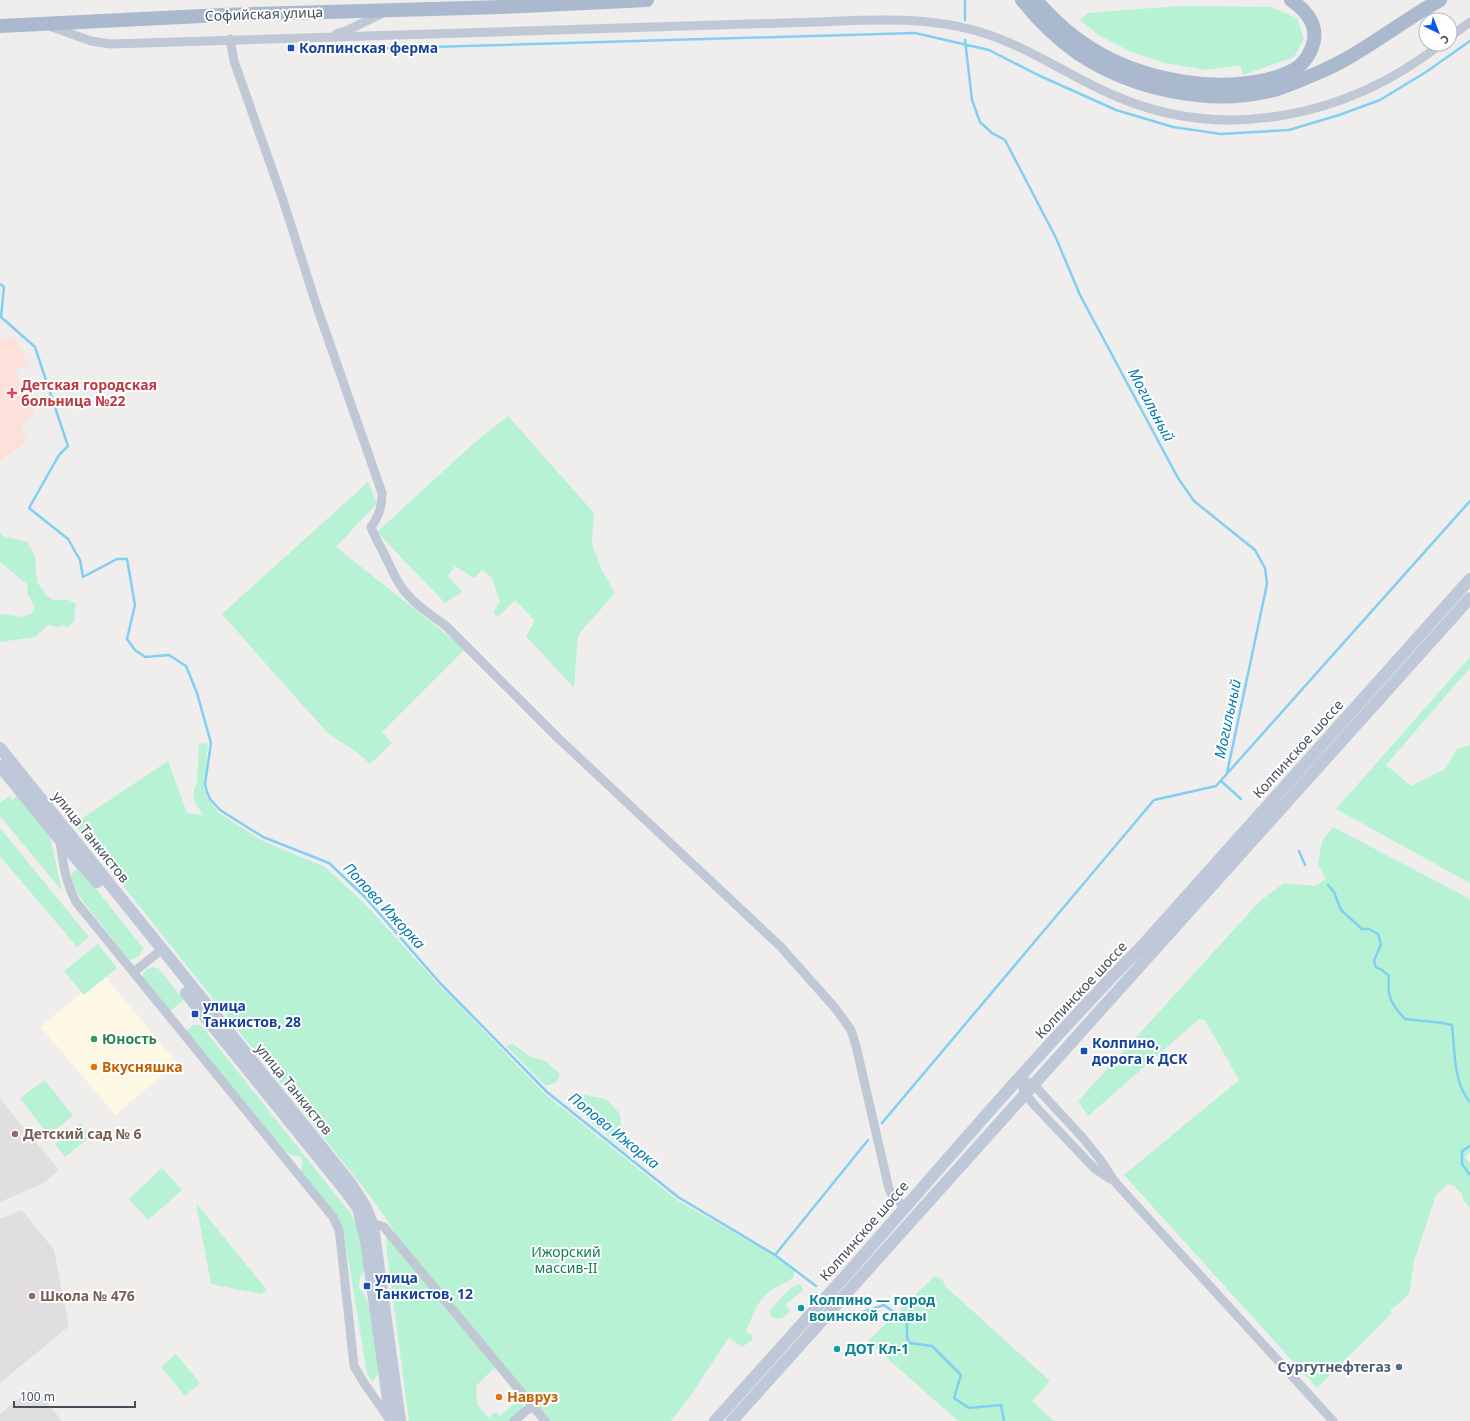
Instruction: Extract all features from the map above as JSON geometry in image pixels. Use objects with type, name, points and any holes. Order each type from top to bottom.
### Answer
[{"type":"main road","name":"Софийская улица","points":[[0,26],[215,15],[647,0]]},
{"type":"main road","points":[[1022,0],[1039,20],[1112,60],[1151,75],[1194,83],[1222,84],[1264,80],[1296,69],[1304,62],[1309,55],[1312,46],[1314,35],[1312,24],[1307,14],[1291,0]]},
{"type":"main road","points":[[1036,0],[1079,54],[1106,70],[1147,86],[1165,90],[1197,95],[1224,96],[1269,91],[1317,74],[1363,49],[1440,0]]},
{"type":"main road","name":"Колпинское шоссе","points":[[715,1421],[854,1267],[1019,1078],[1141,947],[1470,579]]},
{"type":"main road","name":"Колпинское шоссе","points":[[732,1421],[1470,598]]},
{"type":"main road","name":"улица Танкистов","points":[[0,748],[358,1208],[366,1241],[394,1421]]},
{"type":"main road","name":"улица Танкистов","points":[[0,766],[60,840],[158,952],[198,988],[351,1184],[365,1206],[372,1223],[375,1240],[394,1421]]},
{"type":"street","points":[[325,37],[348,30],[388,10]]},
{"type":"street","points":[[42,24],[59,28],[90,41],[111,44],[230,39],[866,20],[908,20],[933,22],[956,26],[997,38],[1027,50],[1092,85],[1137,104],[1179,115],[1212,119],[1268,118],[1297,113],[1328,105],[1379,85],[1404,71],[1431,52]]},
{"type":"street","points":[[1458,31],[1470,22]]},
{"type":"street","points":[[230,39],[234,61],[280,192],[317,307],[382,493],[382,505],[377,519],[371,527],[397,581],[411,598],[445,625],[558,738],[780,946],[836,1009],[851,1030],[856,1046],[888,1189],[894,1198],[905,1207]]},
{"type":"street","points":[[60,840],[64,869],[76,902],[333,1217],[339,1230],[354,1366],[364,1383],[394,1421]]},
{"type":"street","points":[[134,972],[158,952]]},
{"type":"street","points":[[1019,1078],[1034,1084],[1082,1137],[1099,1158],[1115,1182],[1333,1421]]},
{"type":"street","points":[[1019,1078],[1024,1094],[1094,1168],[1115,1182]]},
{"type":"street","points":[[372,1223],[384,1227],[545,1421]]},
{"type":"street","points":[[514,1421],[533,1405]]},
{"type":"shaded area","name":"Детская городская больница №22","points":[[14,336],[29,365],[15,371],[35,415],[22,423],[26,442],[0,461],[0,341]]},
{"type":"shaded area","points":[[103,974],[177,1063],[115,1115],[41,1027]]},
{"type":"shaded area","name":"Детский сад № 6","points":[[0,1099],[59,1170],[44,1183],[0,1202]]},
{"type":"shaded area","name":"Школа № 476","points":[[22,1210],[54,1250],[69,1326],[0,1383],[0,1219]]},
{"type":"shaded area","points":[[29,1390],[37,1390],[62,1421],[0,1421],[0,1414]]},
{"type":"green space","points":[[1179,6],[1271,7],[1297,18],[1304,39],[1294,57],[1243,75],[1240,65],[1206,70],[1165,63],[1131,52],[1100,36],[1080,20],[1087,13]]},
{"type":"green space","points":[[508,416],[594,513],[592,544],[601,568],[615,593],[578,635],[574,688],[526,636],[535,621],[515,600],[498,617],[493,612],[500,602],[492,578],[482,570],[474,578],[455,566],[448,576],[462,592],[445,603],[377,532],[474,443]]},
{"type":"green space","points":[[368,482],[377,503],[336,547],[465,649],[382,732],[392,743],[370,764],[358,753],[328,733],[222,614]]},
{"type":"green space","points":[[0,532],[3,536],[27,542],[35,556],[37,582],[46,595],[53,600],[69,600],[76,604],[74,621],[67,628],[63,625],[59,627],[48,625],[35,637],[0,642],[0,614],[23,617],[31,614],[35,607],[27,593],[28,585],[0,562]]},
{"type":"green space","points":[[1470,657],[1470,668],[1386,765],[1411,786],[1445,769],[1457,749],[1470,745],[1470,883],[1336,809]]},
{"type":"green space","name":"Ижорский массив-II","points":[[208,743],[204,788],[207,798],[219,813],[263,841],[325,867],[364,903],[438,984],[545,1094],[677,1200],[778,1258],[794,1270],[794,1277],[770,1291],[758,1304],[746,1332],[752,1335],[752,1340],[742,1347],[729,1337],[689,1398],[671,1421],[549,1421],[398,1239],[388,1221],[370,1196],[71,820],[81,819],[168,761],[187,813],[203,815],[196,804],[193,795],[197,781],[199,744]]},
{"type":"green space","points":[[9,796],[12,800],[17,796],[50,836],[62,891],[0,816],[0,803]]},
{"type":"green space","points":[[1333,827],[1470,899],[1470,1152],[1465,1157],[1470,1163],[1470,1208],[1463,1200],[1462,1194],[1454,1186],[1448,1184],[1436,1195],[1414,1261],[1409,1294],[1391,1310],[1391,1314],[1317,1388],[1124,1175],[1239,1080],[1205,1020],[1199,1019],[1088,1116],[1078,1101],[1260,901],[1284,883],[1315,886],[1326,879],[1318,865],[1322,841]]},
{"type":"green space","points":[[0,828],[89,937],[77,947],[0,856]]},
{"type":"green space","points":[[77,869],[81,870],[143,948],[140,955],[136,958],[129,960],[79,896],[74,887],[71,875]]},
{"type":"green space","points":[[98,944],[117,968],[84,995],[64,971]]},
{"type":"green space","points":[[152,967],[158,968],[184,1000],[170,1011],[143,979],[143,973]]},
{"type":"green space","points":[[193,1025],[198,1025],[203,1028],[351,1214],[358,1229],[365,1265],[364,1272],[360,1277],[359,1285],[360,1290],[364,1294],[370,1308],[378,1372],[372,1382],[367,1373],[344,1234],[301,1175],[303,1162],[300,1157],[287,1153],[186,1031]]},
{"type":"green space","points":[[513,1044],[531,1057],[545,1061],[560,1074],[557,1082],[546,1086],[506,1046]]},
{"type":"green space","points":[[45,1080],[73,1116],[48,1135],[20,1098]]},
{"type":"green space","points":[[585,1095],[606,1099],[620,1114],[622,1139],[625,1150],[570,1104],[574,1097]]},
{"type":"green space","points":[[81,1123],[91,1136],[65,1157],[55,1144]]},
{"type":"green space","points":[[162,1168],[182,1190],[148,1220],[129,1199]]},
{"type":"green space","points":[[196,1203],[267,1290],[261,1294],[211,1284]]},
{"type":"green space","points":[[386,1233],[496,1366],[476,1386],[477,1404],[488,1418],[496,1412],[500,1416],[515,1403],[510,1393],[516,1388],[524,1398],[522,1411],[510,1421],[409,1421],[387,1254]]},
{"type":"green space","points":[[935,1276],[942,1279],[946,1287],[1050,1381],[1032,1401],[1054,1421],[958,1421],[868,1341]]},
{"type":"green space","points":[[798,1284],[801,1285],[803,1290],[785,1305],[790,1311],[782,1318],[771,1316],[769,1311],[786,1293]]},
{"type":"green space","points":[[176,1354],[200,1383],[185,1396],[161,1367]]},
{"type":"waterway","points":[[965,0],[965,20]]},
{"type":"waterway","points":[[359,49],[915,33],[989,50],[1038,75],[1116,110],[1173,127],[1221,134],[1289,130],[1339,115],[1380,100],[1426,72],[1470,41]]},
{"type":"waterway","name":"Могильный","points":[[965,40],[972,100],[980,122],[992,133],[1005,140],[1056,238],[1080,295],[1178,478],[1194,501],[1255,550],[1265,568],[1267,584],[1227,773]]},
{"type":"waterway","name":"Попова Ижорка","points":[[0,284],[4,287],[1,317],[35,347],[68,446],[59,455],[29,508],[68,539],[80,560],[83,577],[117,559],[127,559],[135,605],[127,639],[135,650],[145,657],[169,655],[186,666],[197,693],[211,743],[205,784],[210,799],[220,810],[263,837],[329,863],[365,897],[440,983],[547,1092],[678,1197],[775,1255],[816,1286]]},
{"type":"waterway","points":[[882,1123],[1154,800],[1216,786],[1470,501]]},
{"type":"waterway","points":[[1221,781],[1241,799]]},
{"type":"waterway","points":[[1299,851],[1305,865]]},
{"type":"waterway","name":"Могильный","points":[[1328,885],[1334,892],[1341,910],[1362,929],[1369,929],[1378,934],[1381,944],[1374,961],[1376,967],[1389,976],[1389,995],[1400,1014],[1405,1019],[1452,1025],[1456,1066],[1460,1085],[1470,1102]]},
{"type":"waterway","points":[[775,1255],[868,1140]]},
{"type":"waterway","name":"Могильный","points":[[1470,1146],[1462,1151],[1462,1164],[1470,1175]]},
{"type":"waterway","name":"Попова Ижорка","points":[[850,1317],[857,1318],[863,1312],[884,1305],[907,1324],[907,1338],[910,1343],[932,1346],[961,1375],[954,1398],[969,1408],[1001,1405],[1004,1421]]},
{"type":"place","name":"Колпинская ферма","points":[[291,48]]},
{"type":"place","name":"Детская городская больница №22","points":[[12,393]]},
{"type":"place","name":"улица Танкистов, 28","points":[[195,1014]]},
{"type":"place","name":"Юность","points":[[94,1039]]},
{"type":"place","name":"Колпино, дорога к ДСК","points":[[1084,1051]]},
{"type":"place","name":"Вкусняшка","points":[[94,1067]]},
{"type":"place","name":"Детский сад № 6","points":[[15,1134]]},
{"type":"place","name":"улица Танкистов, 12","points":[[367,1286]]},
{"type":"place","name":"Школа № 476","points":[[32,1296]]},
{"type":"place","name":"Колпино — город воинской славы","points":[[801,1308]]},
{"type":"place","name":"ДОТ Кл-1","points":[[837,1349]]},
{"type":"place","name":"Сургутнефтегаз","points":[[1399,1367]]},
{"type":"place","name":"Навруз","points":[[499,1397]]}]
